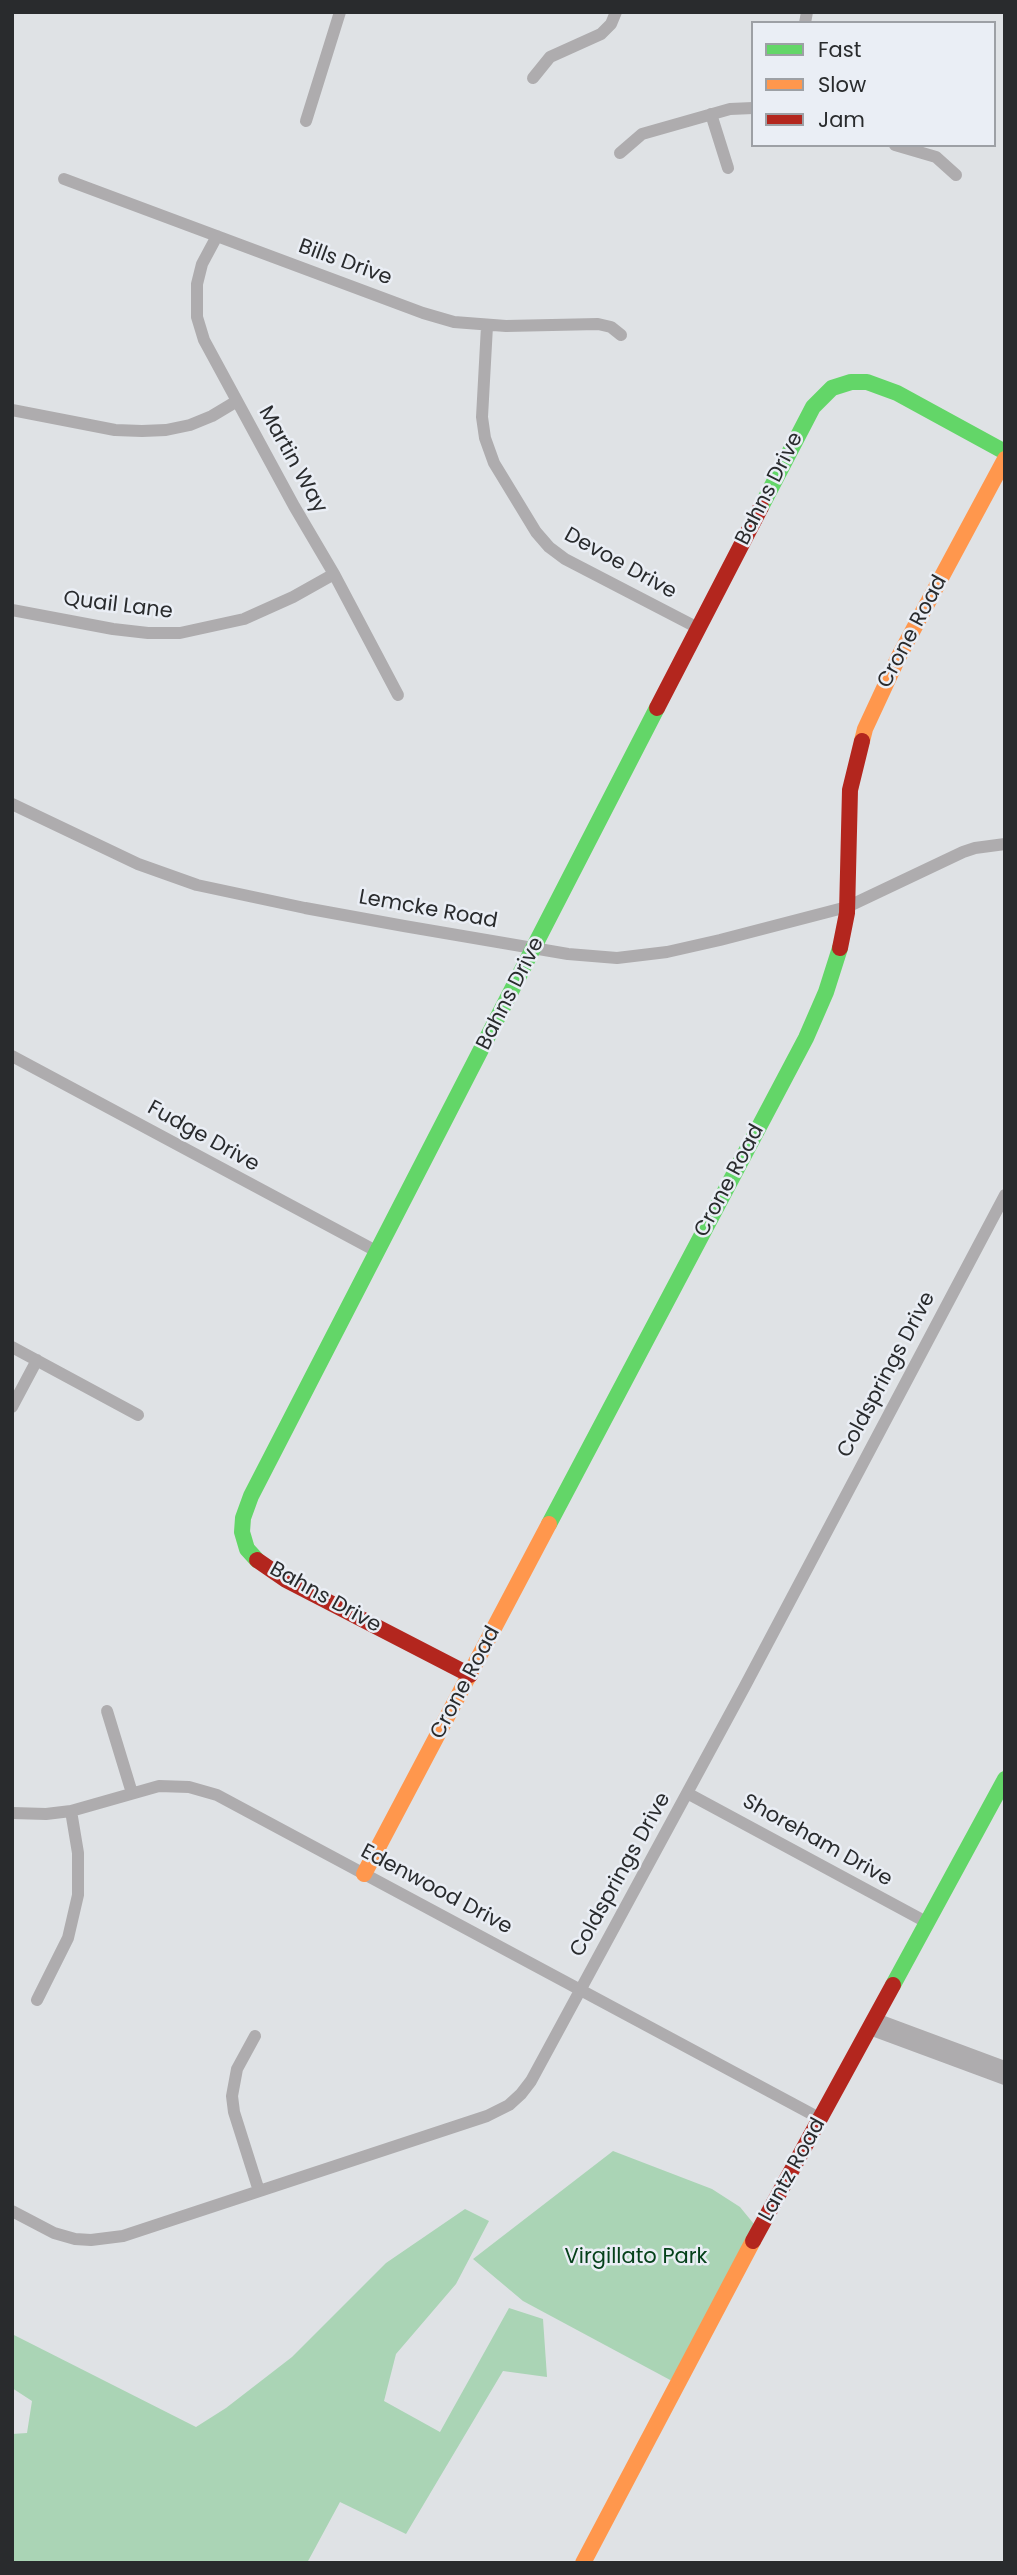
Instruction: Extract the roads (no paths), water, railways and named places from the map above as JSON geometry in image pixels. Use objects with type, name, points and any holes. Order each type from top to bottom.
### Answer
[{"type":"street","points":[[306,121],[340,12]]},
{"type":"street","points":[[533,78],[550,57],[601,34],[611,24],[616,12]]},
{"type":"street","points":[[620,153],[642,134],[730,109],[751,108]]},
{"type":"street","points":[[711,114],[727,168]]},
{"type":"street","points":[[902,147],[936,157],[956,174]]},
{"type":"street","name":"Bills Drive","points":[[64,179],[423,313],[454,322],[487,326],[598,324],[611,327],[621,335]]},
{"type":"street","name":"Martin Way","points":[[217,236],[206,254],[196,295],[197,317],[204,340],[334,574],[397,695]]},
{"type":"street","name":"Devoe Drive","points":[[487,326],[482,417],[485,438],[495,463],[536,532],[549,547],[565,559],[698,628]]},
{"type":"street","name":"Bahns Drive","points":[[470,1675],[286,1580],[256,1560],[247,1549],[243,1537],[243,1518],[251,1496],[809,414],[832,388],[858,381],[897,393],[1005,452]]},
{"type":"street","points":[[12,410],[115,430],[142,431],[190,425],[237,401]]},
{"type":"street","name":"Crone Road","points":[[365,1874],[806,1038],[838,956],[847,908],[850,790],[865,729],[898,658],[1005,459]]},
{"type":"street","name":"Quail Lane","points":[[12,610],[113,629],[180,633],[244,619],[293,597],[334,574]]},
{"type":"street","name":"Lemcke Road","points":[[12,804],[138,864],[197,885],[305,908],[534,948],[603,957],[636,956],[720,940],[847,908],[962,852],[1005,844]]},
{"type":"street","name":"Fudge Drive","points":[[12,1056],[376,1251]]},
{"type":"street","name":"Coldsprings Drive","points":[[12,2211],[64,2236],[86,2240],[123,2236],[498,2112],[521,2094],[531,2081],[687,1793],[1005,1195]]},
{"type":"street","points":[[12,1347],[138,1415]]},
{"type":"street","points":[[12,1407],[37,1360]]},
{"type":"street","points":[[107,1711],[132,1793]]},
{"type":"street","name":"Lantz Road","points":[[583,2563],[1005,1779]]},
{"type":"street","name":"Edenwood Drive","points":[[12,1813],[46,1814],[71,1811],[132,1793],[169,1786],[189,1787],[217,1795],[821,2119]]},
{"type":"street","name":"Shoreham Drive","points":[[687,1793],[928,1923]]},
{"type":"street","points":[[37,2000],[68,1938],[76,1906],[79,1862],[71,1811]]},
{"type":"street","points":[[873,2024],[1005,2067]]},
{"type":"street","points":[[873,2024],[1005,2079]]},
{"type":"street","points":[[255,2036],[237,2068],[232,2096],[234,2112],[259,2191]]},
{"type":"park label","name":"Virgillato Park","points":[[636,2258]]}]
